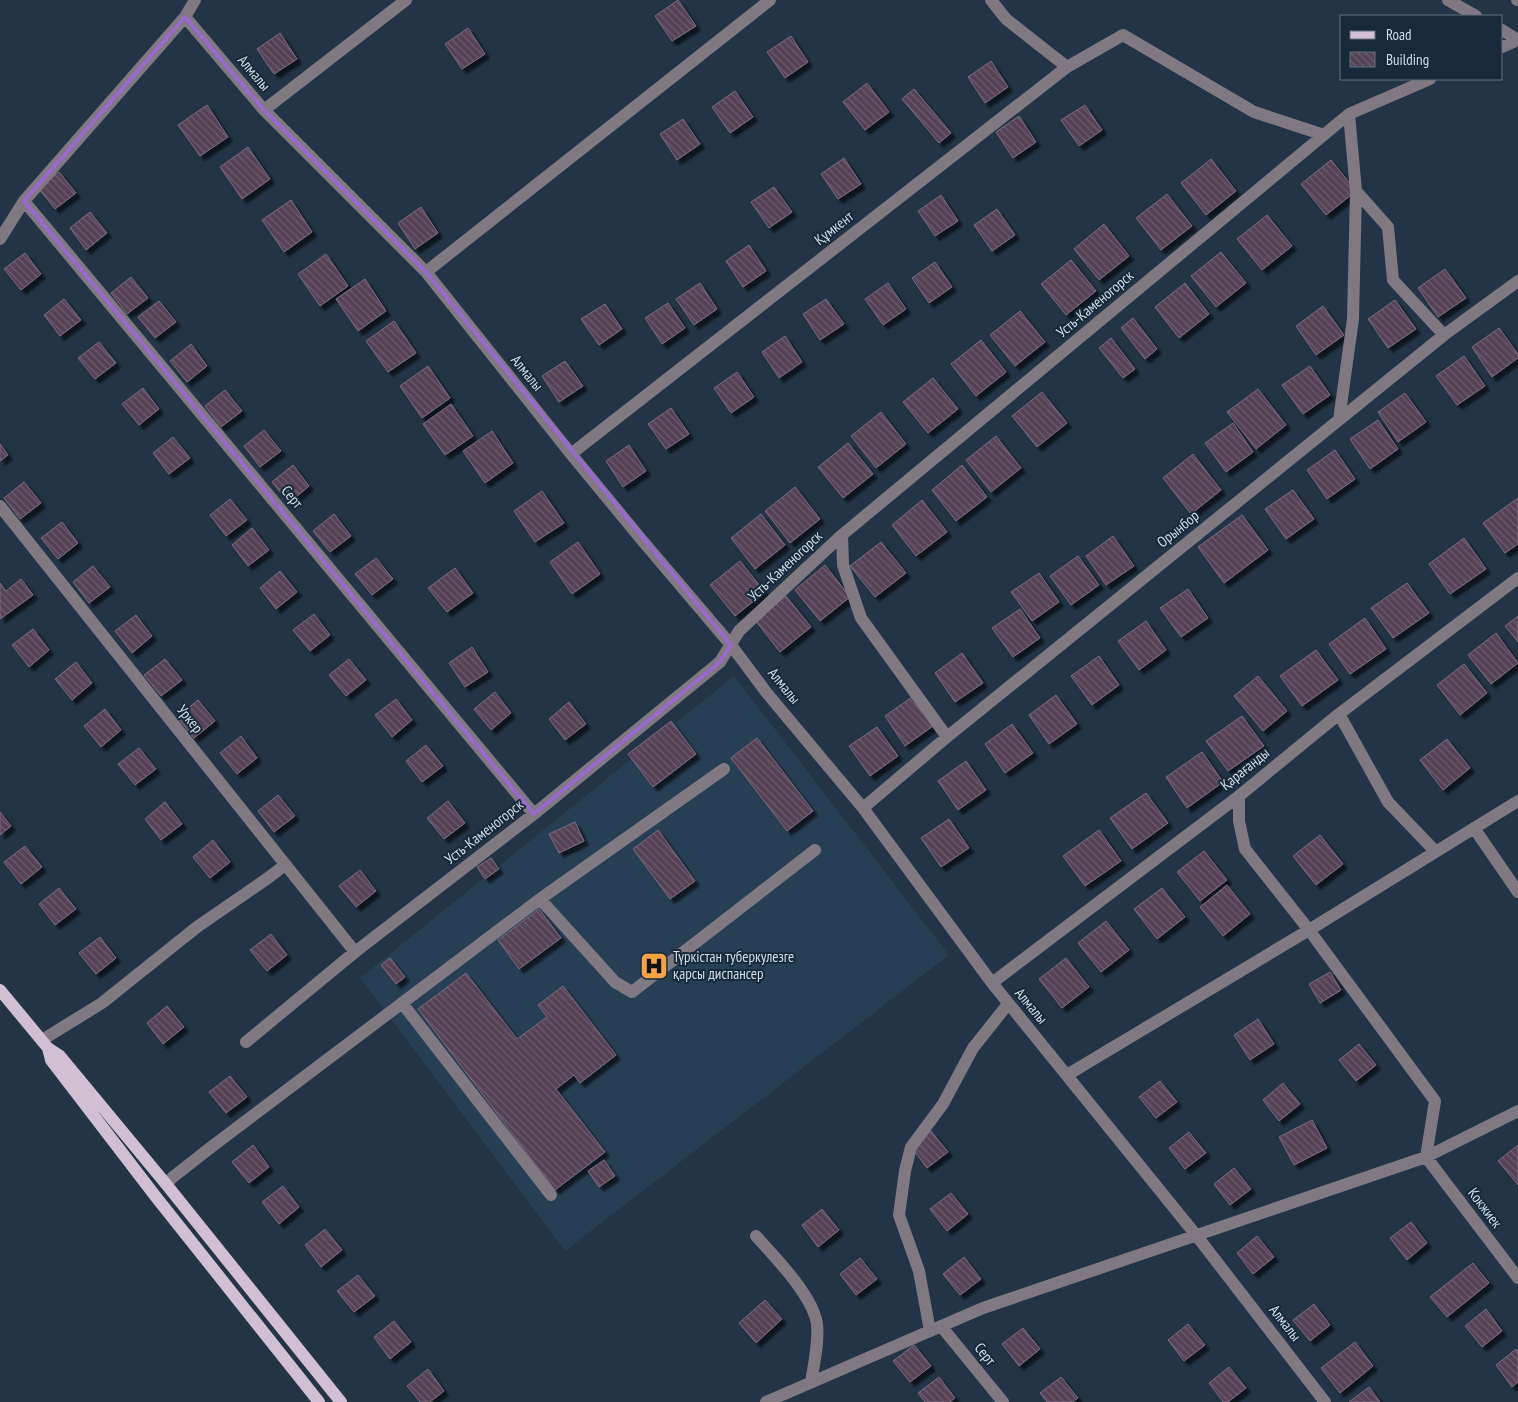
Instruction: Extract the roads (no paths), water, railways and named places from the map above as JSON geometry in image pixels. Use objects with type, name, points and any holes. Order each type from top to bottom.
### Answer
[{"type":"main road","points":[[0,990],[45,1044],[60,1056],[166,1184],[340,1402]]},
{"type":"main road","points":[[45,1044],[51,1060],[57,1068],[319,1402]]},
{"type":"street","points":[[0,238],[24,201],[185,17],[195,0]]},
{"type":"street","points":[[264,110],[406,0]]},
{"type":"street","points":[[426,272],[770,0]]},
{"type":"street","points":[[991,0],[1006,19],[1067,67]]},
{"type":"street","points":[[1448,0],[1474,15]]},
{"type":"street","name":"Алмалы","points":[[185,17],[264,110],[426,272],[571,454],[731,645],[766,692],[863,808],[1008,1004],[1196,1235],[1326,1402]]},
{"type":"street","points":[[1503,31],[1518,40]]},
{"type":"street","name":"Құмкент","points":[[571,454],[1067,67],[1123,35],[1254,112],[1324,135]]},
{"type":"street","points":[[1503,47],[1518,40]]},
{"type":"street","name":"Усть-Каменогорск","points":[[246,1042],[355,952],[534,814],[720,662],[739,631],[842,535],[1349,114],[1428,80]]},
{"type":"street","points":[[1339,420],[1353,319],[1356,191],[1349,114]]},
{"type":"street","points":[[1356,191],[1388,226],[1393,280],[1444,336]]},
{"type":"street","name":"Серт","points":[[24,201],[534,814]]},
{"type":"street","name":"Орынбор","points":[[863,808],[947,737],[1339,420],[1444,336],[1518,281]]},
{"type":"street","name":"Уркер","points":[[0,506],[355,952]]},
{"type":"street","points":[[842,535],[843,565],[861,618],[947,737]]},
{"type":"street","name":"Қарағанды","points":[[992,983],[1239,796],[1339,714],[1518,578]]},
{"type":"street","points":[[1339,714],[1388,802],[1435,851]]},
{"type":"street","points":[[166,1184],[217,1142],[540,899],[724,769]]},
{"type":"street","points":[[1239,796],[1240,821],[1245,849],[1309,930],[1435,1101],[1426,1157]]},
{"type":"street","points":[[1067,1075],[1309,930],[1518,801]]},
{"type":"street","points":[[1474,828],[1518,892]]},
{"type":"street","points":[[540,899],[615,982],[632,992],[815,850]]},
{"type":"street","points":[[45,1044],[102,1003],[197,927],[285,865]]},
{"type":"street","points":[[402,1003],[551,1194]]},
{"type":"street","points":[[936,1328],[919,1270],[899,1215],[910,1147],[943,1104],[973,1048],[1008,1004]]},
{"type":"street","points":[[766,1402],[983,1308],[1426,1157],[1518,1111]]},
{"type":"street","name":"Кокжиек","points":[[1426,1157],[1518,1278]]},
{"type":"street","points":[[756,1236],[782,1265],[810,1304],[817,1324],[811,1382]]},
{"type":"street","name":"Серт","points":[[936,1328],[1003,1402]]},
{"type":"place","name":"Түркістан туберкулезге қарсы диспансер","points":[[654,966]]}]
